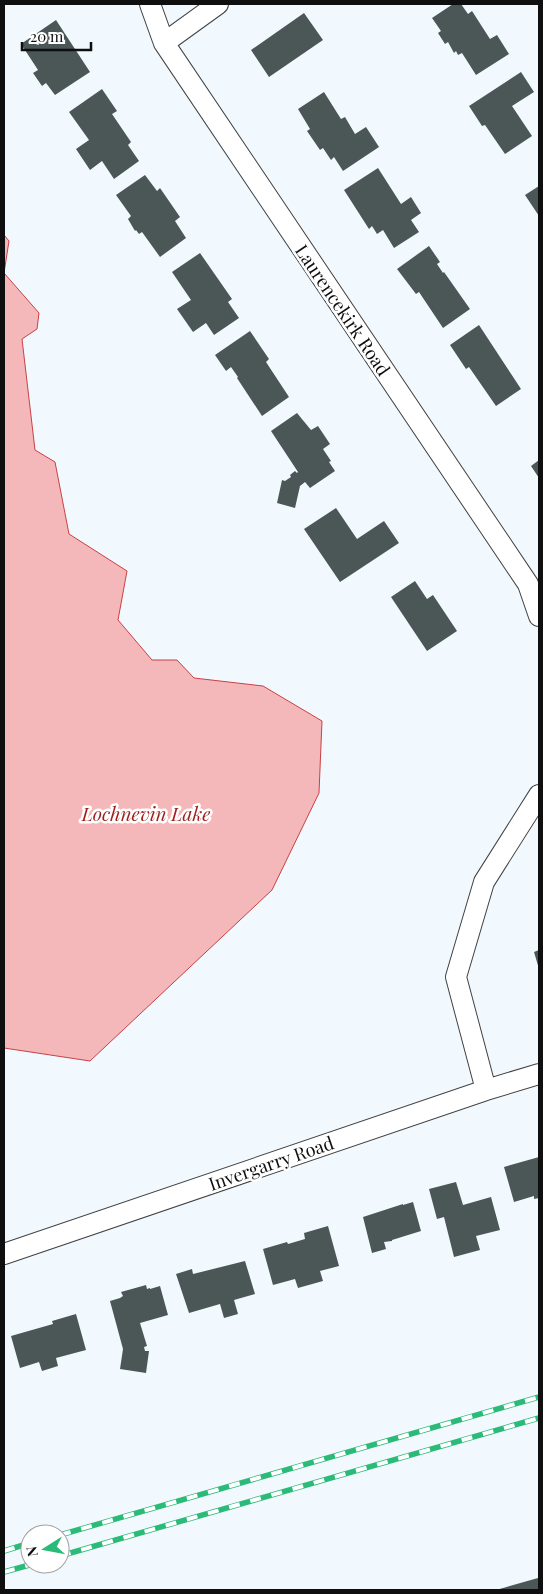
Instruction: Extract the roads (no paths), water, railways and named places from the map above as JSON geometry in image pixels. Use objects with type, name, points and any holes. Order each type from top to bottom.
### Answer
[{"type":"street","name":"Laurencekirk Road","points":[[150,4],[164,43],[528,584],[539,616]]},
{"type":"street","points":[[164,43],[218,4]]},
{"type":"street","points":[[486,1090],[456,977],[484,882],[539,795]]},
{"type":"street","name":"Invergarry Road","points":[[4,1254],[486,1090],[539,1074]]},
{"type":"water","points":[[4,235],[9,241],[4,273]]},
{"type":"water","name":"Lochnevin Lake","points":[[4,273],[39,313],[37,329],[22,339],[35,450],[55,462],[69,534],[127,571],[118,620],[152,660],[177,660],[194,678],[263,686],[322,721],[319,793],[272,890],[90,1061],[4,1048]]},
{"type":"railway","points":[[70,1532],[539,1397]]},
{"type":"railway","points":[[70,1553],[539,1418]]},
{"type":"railway","points":[[4,1551],[20,1546]]},
{"type":"railway","points":[[4,1572],[20,1568]]}]
